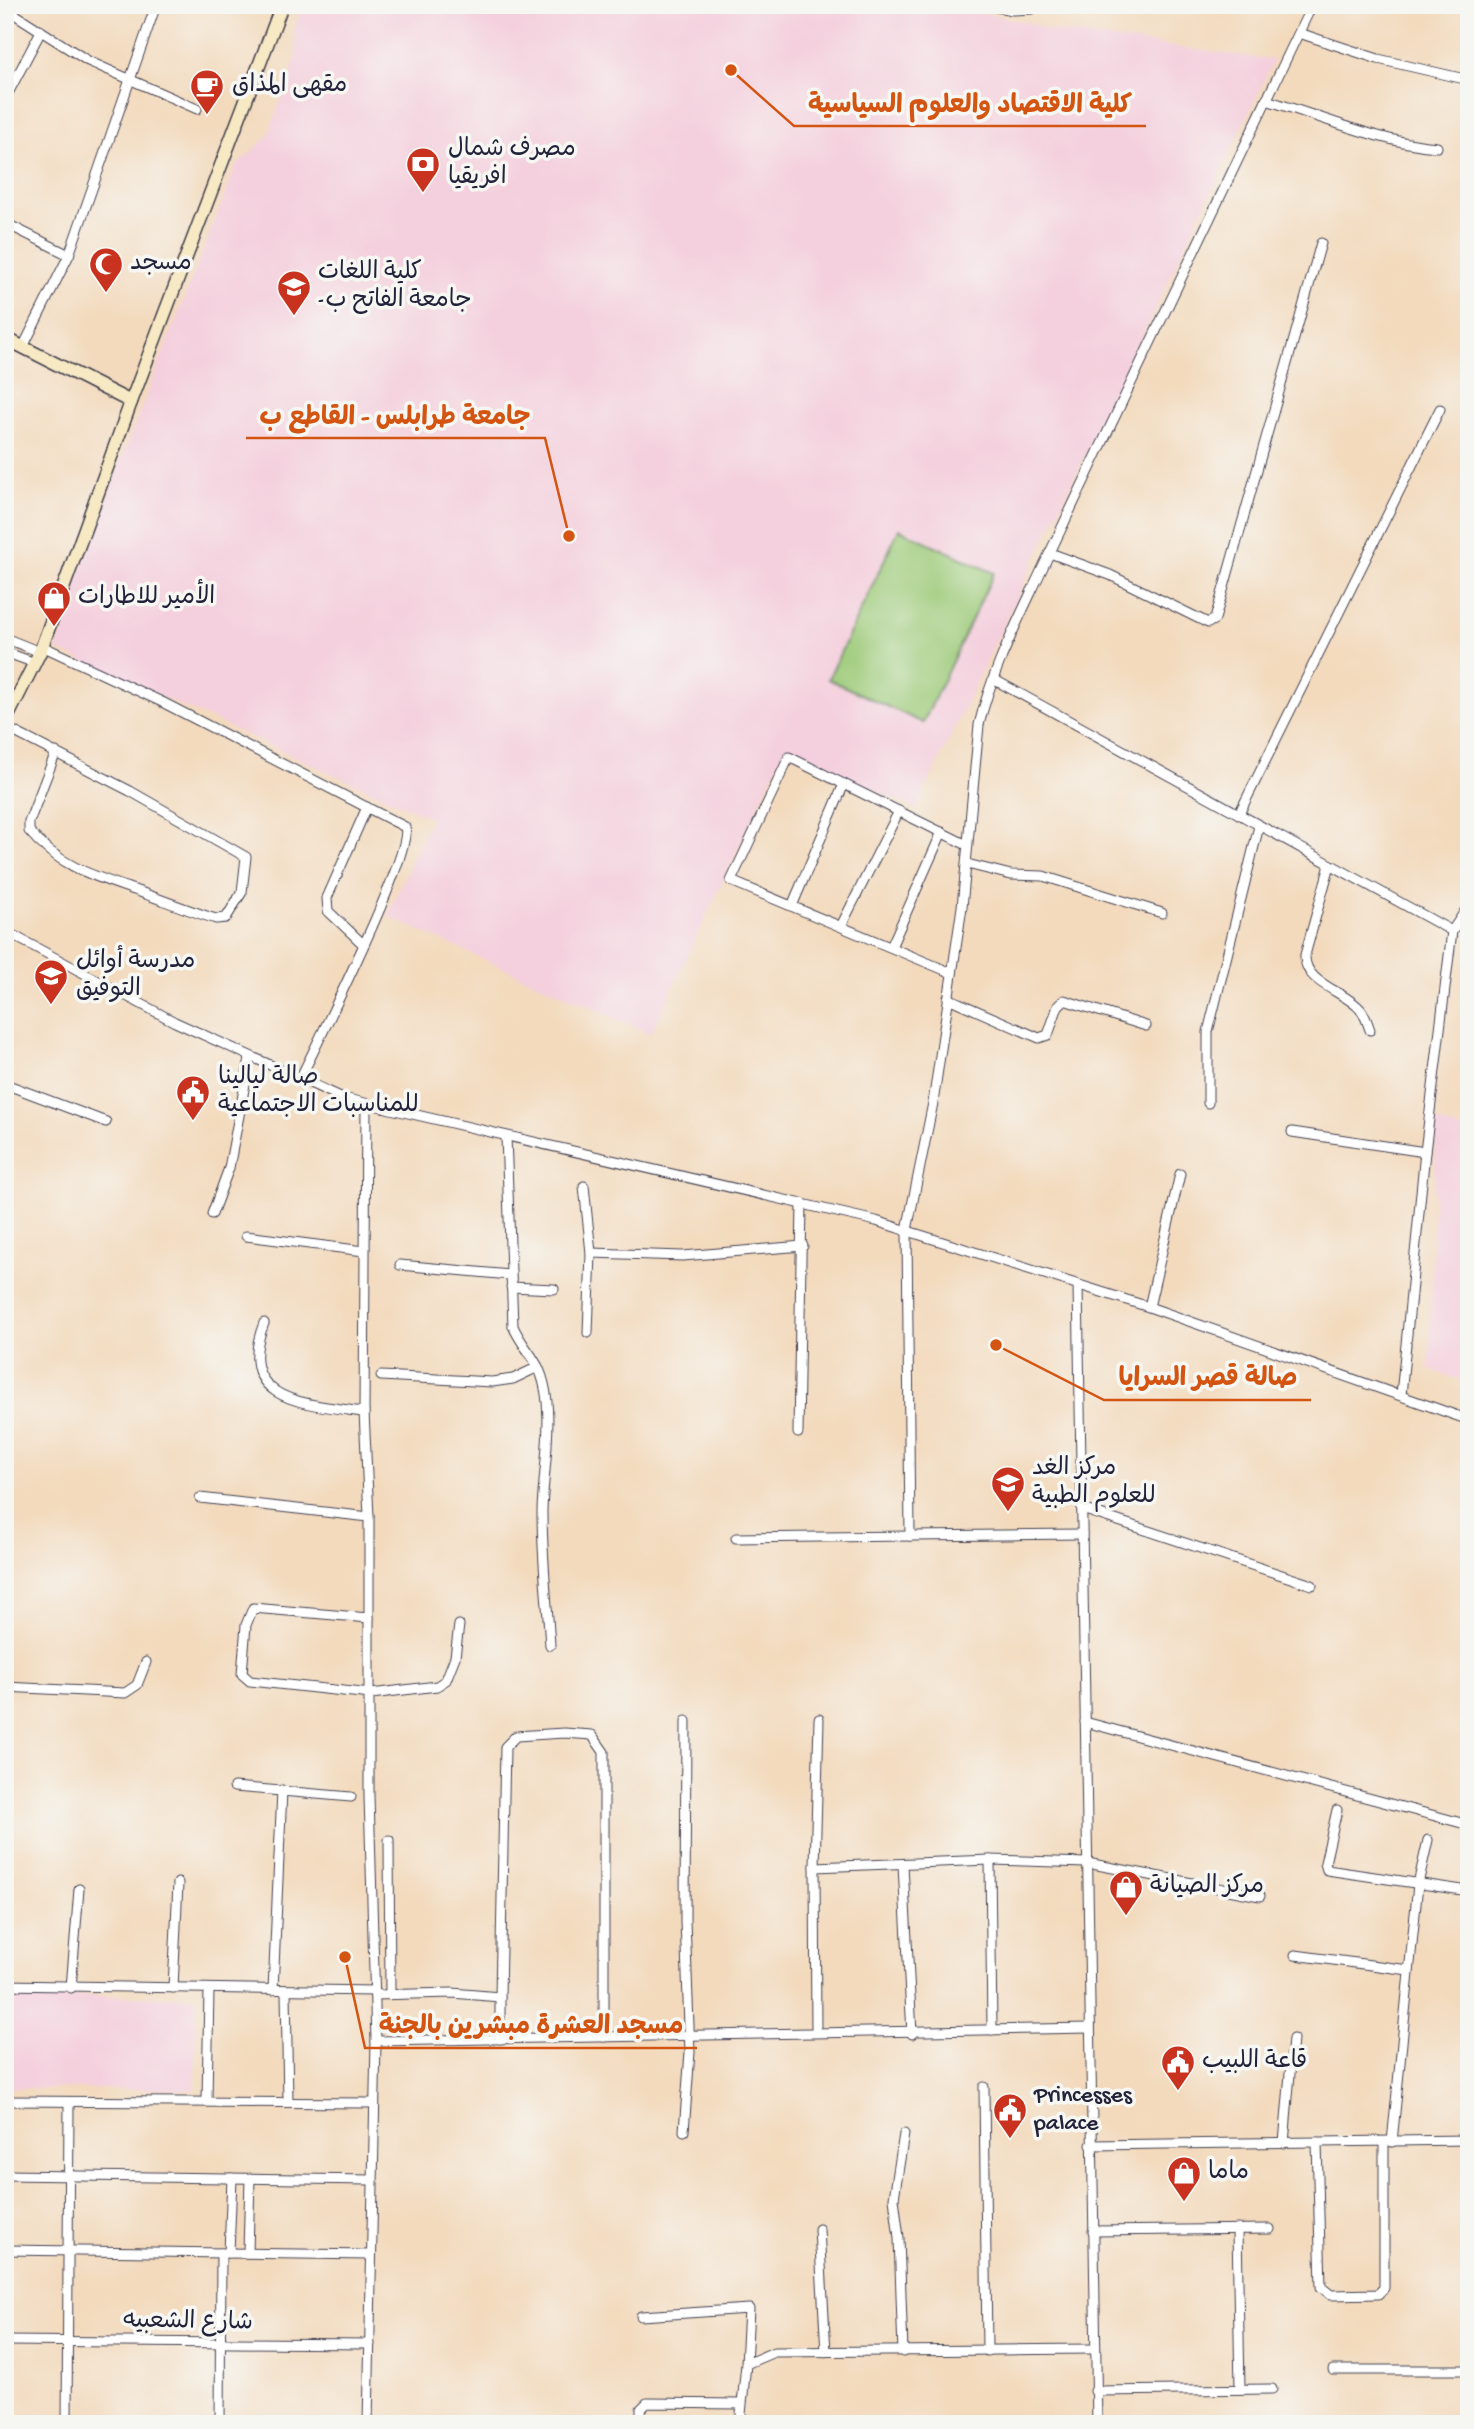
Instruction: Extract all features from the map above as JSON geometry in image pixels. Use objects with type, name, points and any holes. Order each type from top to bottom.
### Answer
[{"type":"street","points":[[23,347],[69,255],[156,5]]},
{"type":"street","points":[[56,752],[29,822],[29,831],[38,843],[61,860],[93,877],[216,919],[226,918],[242,892],[246,857],[56,752],[5,724],[39,654],[131,402],[282,5]]},
{"type":"street","points":[[987,5],[1013,10],[1032,9],[1035,5]]},
{"type":"street","points":[[910,1536],[907,1230],[922,1162],[953,973],[967,864],[979,725],[993,680],[1050,553],[1312,5]]},
{"type":"street","points":[[5,8],[88,61],[197,109]]},
{"type":"street","points":[[5,99],[41,31]]},
{"type":"street","points":[[1299,33],[1378,59],[1469,80]]},
{"type":"street","points":[[1266,100],[1370,135],[1411,145],[1437,147]]},
{"type":"street","points":[[5,223],[69,255]]},
{"type":"street","points":[[1050,553],[1110,575],[1208,622],[1215,619],[1321,243]]},
{"type":"street","points":[[5,338],[131,402]]},
{"type":"street","points":[[1239,814],[1440,409]]},
{"type":"street","points":[[5,638],[162,702],[401,824],[407,834],[363,944],[299,1081]]},
{"type":"street","points":[[5,652],[39,654]]},
{"type":"street","points":[[993,680],[1452,931]]},
{"type":"street","points":[[953,973],[731,881],[789,757],[967,845]]},
{"type":"street","points":[[792,906],[845,784]]},
{"type":"street","points":[[363,944],[328,911],[326,905],[367,807]]},
{"type":"street","points":[[841,926],[899,811]]},
{"type":"street","points":[[1209,1102],[1208,1032],[1259,826]]},
{"type":"street","points":[[891,947],[942,832]]},
{"type":"street","points":[[967,864],[1010,875],[1042,876],[1162,913]]},
{"type":"street","points":[[1330,865],[1305,955],[1306,966],[1317,979],[1362,1011],[1370,1031]]},
{"type":"street","points":[[1401,1395],[1425,1152],[1452,931],[1469,905]]},
{"type":"street","points":[[5,931],[77,972],[250,1058],[299,1081],[366,1106],[802,1203],[907,1230],[1149,1307],[1469,1419]]},
{"type":"street","points":[[948,998],[1039,1038],[1048,1035],[1058,1006],[1064,1000],[1146,1026]]},
{"type":"street","points":[[212,1214],[229,1168],[250,1058]]},
{"type":"street","points":[[5,1084],[106,1122]]},
{"type":"street","points":[[366,1106],[364,1412],[369,1517],[369,1796],[376,2041],[368,2424]]},
{"type":"street","points":[[1292,1132],[1425,1152]]},
{"type":"street","points":[[506,1136],[513,1326],[522,1348],[538,1367],[546,1399],[546,1465],[542,1510],[550,1645]]},
{"type":"street","points":[[1149,1307],[1180,1174]]},
{"type":"street","points":[[584,1186],[590,1253],[588,1333]]},
{"type":"street","points":[[798,1433],[802,1203]]},
{"type":"street","points":[[246,1236],[364,1251]]},
{"type":"street","points":[[590,1253],[683,1256],[803,1245]]},
{"type":"street","points":[[400,1265],[510,1275]]},
{"type":"street","points":[[1078,1285],[1097,2424]]},
{"type":"street","points":[[511,1287],[554,1289]]},
{"type":"street","points":[[264,1323],[257,1341],[255,1359],[267,1387],[284,1398],[303,1404],[364,1412]]},
{"type":"street","points":[[380,1376],[492,1382],[513,1378],[538,1367]]},
{"type":"street","points":[[200,1499],[369,1517]]},
{"type":"street","points":[[1082,1509],[1312,1585]]},
{"type":"street","points":[[736,1538],[1082,1534]]},
{"type":"street","points":[[369,1618],[267,1607],[253,1608],[248,1617],[241,1670],[244,1678],[250,1681],[371,1694],[437,1686],[446,1680],[455,1657],[459,1625]]},
{"type":"street","points":[[5,1687],[125,1693],[137,1685],[146,1662]]},
{"type":"street","points":[[816,2032],[815,1867],[819,1719]]},
{"type":"street","points":[[684,2131],[690,2036],[685,1921],[686,1721]]},
{"type":"street","points":[[1085,1722],[1469,1825]]},
{"type":"street","points":[[500,2039],[505,1747],[516,1736],[564,1732],[593,1735],[604,1752],[604,2037]]},
{"type":"street","points":[[234,1787],[352,1797]]},
{"type":"street","points":[[273,1990],[282,1790]]},
{"type":"street","points":[[1337,1810],[1325,1863],[1327,1870],[1469,1891]]},
{"type":"street","points":[[389,1840],[390,1994]]},
{"type":"street","points":[[1317,2142],[1321,2287],[1331,2295],[1378,2294],[1384,2288],[1388,2142],[1418,1884],[1428,1840]]},
{"type":"street","points":[[815,1867],[990,1860],[1087,1863],[1259,1896]]},
{"type":"street","points":[[990,1860],[992,2030]]},
{"type":"street","points":[[903,1865],[912,2034]]},
{"type":"street","points":[[173,1988],[178,1884]]},
{"type":"street","points":[[71,1988],[79,1889]]},
{"type":"street","points":[[1295,1955],[1409,1970]]},
{"type":"street","points":[[5,1985],[390,1994],[452,1993],[500,1997]]},
{"type":"street","points":[[207,2101],[209,1989]]},
{"type":"street","points":[[286,1991],[288,2102]]},
{"type":"street","points":[[376,2041],[816,2032],[912,2034],[1090,2028]]},
{"type":"street","points":[[1284,2143],[1293,2039]]},
{"type":"street","points":[[984,2087],[987,2351]]},
{"type":"street","points":[[5,2101],[373,2103]]},
{"type":"street","points":[[67,2424],[70,2341],[69,2102]]},
{"type":"street","points":[[903,2352],[899,2238],[894,2197],[904,2134]]},
{"type":"street","points":[[1091,2145],[1469,2140]]},
{"type":"street","points":[[5,2175],[372,2180]]},
{"type":"street","points":[[220,2424],[225,2253],[232,2178]]},
{"type":"street","points":[[248,2253],[250,2178]]},
{"type":"street","points":[[819,2229],[826,2352]]},
{"type":"street","points":[[1237,2229],[1240,2389]]},
{"type":"street","points":[[1093,2231],[1270,2229]]},
{"type":"street","points":[[5,2250],[371,2255]]},
{"type":"street","points":[[641,2316],[749,2309],[740,2424]]},
{"type":"street","name":"شارع الشعبيه","points":[[5,2341],[370,2344]]},
{"type":"street","points":[[746,2364],[774,2352],[1095,2349]]},
{"type":"street","points":[[1333,2370],[1469,2370]]},
{"type":"street","points":[[1095,2391],[1272,2389]]},
{"type":"street","points":[[640,2424],[641,2409],[647,2403],[741,2404]]},
{"type":"street","points":[[5,2423],[38,2424]]},
{"type":"shaded area","points":[[302,5],[945,5],[1034,24],[1046,30],[1274,60],[916,809],[785,749],[651,1034],[387,916],[431,818],[55,649],[62,633],[61,613],[236,166],[268,136],[296,58],[294,30]]},
{"type":"shaded area","points":[[1436,1121],[1469,1133],[1469,1383],[1429,1369]]},
{"type":"shaded area","points":[[5,1995],[196,1997],[195,2090],[5,2088]]},
{"type":"green space","points":[[899,529],[994,573],[923,723],[828,679]]},
{"type":"place","name":"كلية الاقتصاد والعلوم السياسية","points":[[731,70]]},
{"type":"place","name":"مقهى المذاق","points":[[207,116]]},
{"type":"place","name":"مصرف شمال افريقيا","points":[[423,194]]},
{"type":"place","name":"مسجد","points":[[106,294]]},
{"type":"place","name":"كلية اللغات -جامعة الفاتح ب","points":[[294,317]]},
{"type":"place","name":"جامعة طرابلس - القاطع ب","points":[[569,536]]},
{"type":"place","name":"الأمير للاطارات","points":[[54,628]]},
{"type":"place","name":"مدرسة أوائل التوفيق","points":[[51,1006]]},
{"type":"place","name":"صالة ليالينا للمناسبات الاجتماعية","points":[[193,1122]]},
{"type":"place","name":"صالة قصر السرايا","points":[[996,1345]]},
{"type":"place","name":"مركز الغد للعلوم الطبية","points":[[1008,1513]]},
{"type":"place","name":"مركز الصيانة","points":[[1126,1917]]},
{"type":"place","name":"مسجد العشرة مبشرين بالجنة","points":[[345,1957]]},
{"type":"place","name":"قاعة اللبيب","points":[[1178,2092]]},
{"type":"place","name":"Princesses palace","points":[[1010,2140]]},
{"type":"place","name":"ماما","points":[[1184,2203]]}]
